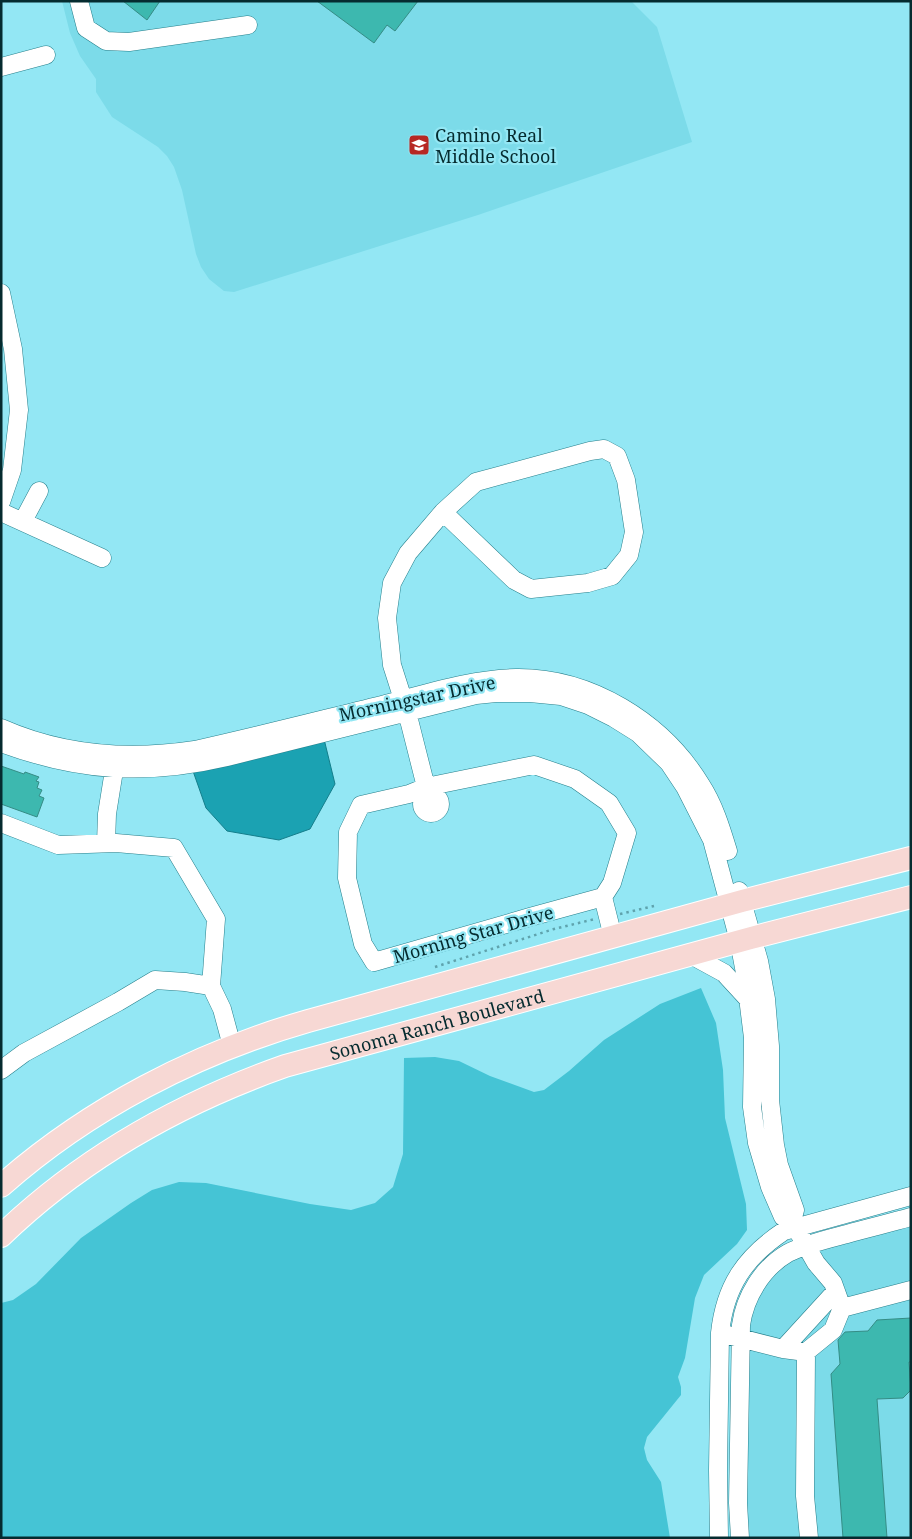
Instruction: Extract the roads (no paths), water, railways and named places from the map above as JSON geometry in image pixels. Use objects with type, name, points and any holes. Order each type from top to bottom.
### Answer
[{"type":"main road","name":"Sonoma Ranch Boulevard","points":[[1,1186],[63,1137],[101,1112],[160,1079],[232,1046],[286,1027],[736,903],[911,858]]},
{"type":"main road","name":"Sonoma Ranch Boulevard","points":[[1,1236],[48,1195],[121,1143],[180,1110],[246,1080],[285,1066],[745,939],[911,897]]},
{"type":"main road","points":[[232,1046],[246,1080]]},
{"type":"street","points":[[79,1],[86,28],[106,41],[129,42],[248,25]]},
{"type":"street","points":[[1,67],[46,55]]},
{"type":"street","points":[[1,293],[13,349],[19,410],[12,470],[1,502]]},
{"type":"street","points":[[443,512],[514,580],[531,589],[588,583],[612,576],[629,555],[634,532],[626,480],[617,456],[604,449],[590,450],[476,482],[443,512],[408,553],[392,583],[387,618],[392,665],[427,791],[534,765],[574,779],[609,804],[627,833],[612,883],[603,898],[613,937]]},
{"type":"street","points":[[23,522],[39,491]]},
{"type":"street","points":[[1,512],[102,558]]},
{"type":"street","name":"Morningstar Drive","points":[[1,743],[55,760],[116,762],[195,750],[404,706],[466,684],[516,678],[572,686],[598,696],[638,717],[670,745],[687,764],[702,786],[718,820],[745,939]]},
{"type":"street","name":"Morningstar Drive","points":[[1,728],[42,743],[86,752],[116,762]]},
{"type":"street","points":[[112,843],[106,814],[116,762]]},
{"type":"street","name":"Morning Star Drive","points":[[427,791],[361,805],[348,832],[347,878],[363,944],[374,962],[603,898]]},
{"type":"street","points":[[1,823],[58,845],[112,843],[174,848],[216,919],[207,985],[222,1009],[232,1046]]},
{"type":"street","points":[[720,1333],[783,1349],[806,1352],[833,1330],[842,1308],[833,1283],[816,1263],[794,1225],[795,1210],[779,1165],[761,1046],[747,998],[745,939]]},
{"type":"street","points":[[745,939],[759,961],[762,980],[761,1046]]},
{"type":"street","points":[[691,955],[724,973],[747,998]]},
{"type":"street","points":[[1,1070],[24,1053],[156,980],[207,985]]},
{"type":"street","points":[[719,1538],[720,1333],[725,1302],[731,1288],[749,1260],[772,1239],[794,1225],[911,1196]]},
{"type":"street","points":[[740,1538],[738,1503],[741,1337],[745,1307],[759,1280],[773,1264],[789,1253],[806,1246],[911,1217]]},
{"type":"street","points":[[842,1308],[911,1290]]},
{"type":"street","points":[[783,1349],[836,1291]]},
{"type":"street","points":[[806,1352],[805,1496],[809,1538]]},
{"type":"place","name":"Camino Real Middle School","points":[[419,145]]}]
